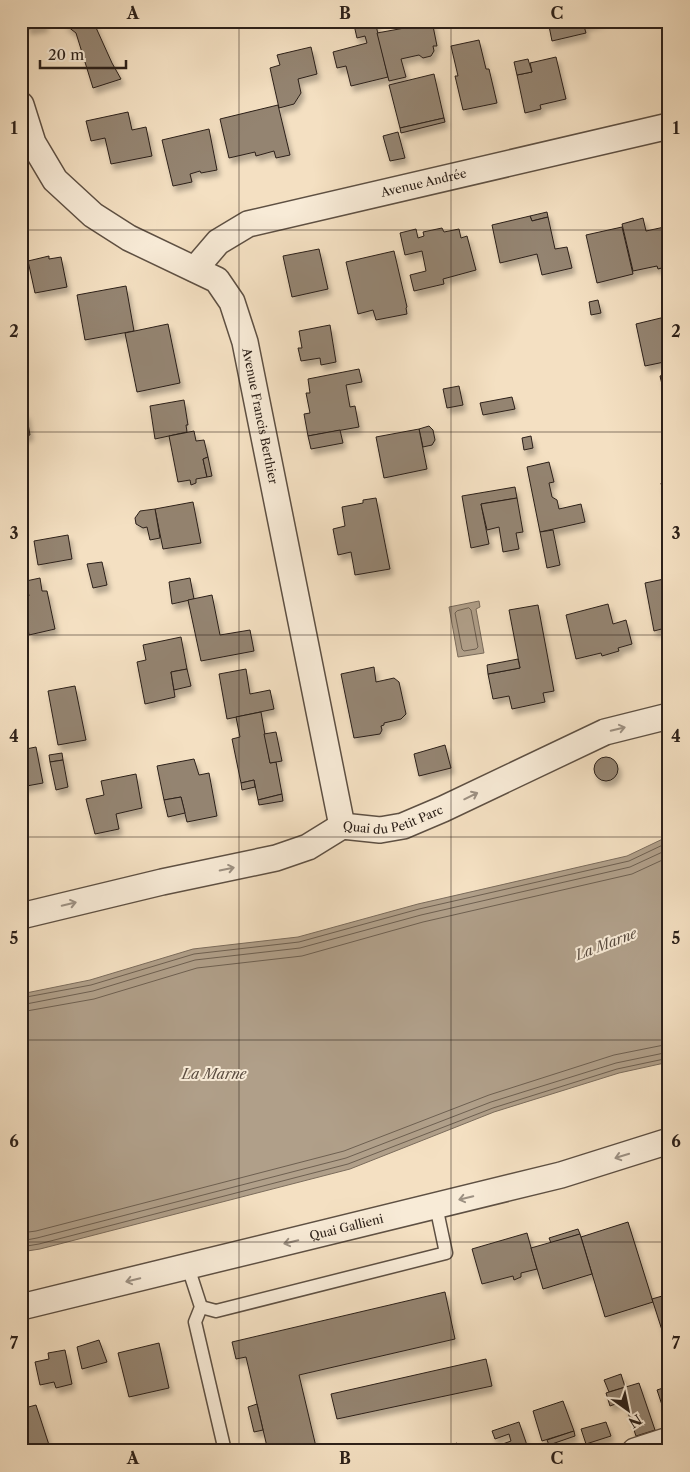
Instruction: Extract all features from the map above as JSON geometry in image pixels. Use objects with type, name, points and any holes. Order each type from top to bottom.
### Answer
[{"type":"street","name":"Avenue Francis Berthier","points":[[21,105],[33,143],[54,180],[93,215],[129,238],[217,280],[232,302],[245,342],[342,826]]},
{"type":"street","name":"Avenue Andrée","points":[[195,269],[218,242],[248,224],[669,126]]},
{"type":"street","name":"Quai du Petit Parc","points":[[21,916],[162,882],[276,858],[308,847],[342,826],[380,830],[403,826],[444,809],[605,732],[669,716]]},
{"type":"street","name":"Quai Gallieni","points":[[21,1307],[561,1175],[669,1141]]},
{"type":"street","points":[[635,1451],[669,1440]]},
{"type":"lane","points":[[201,1307],[216,1310],[446,1253],[436,1206]]},
{"type":"lane","points":[[188,1267],[201,1307],[195,1322],[225,1451]]},
{"type":"water","points":[[479,601],[480,607],[476,609],[484,653],[458,657],[449,607]]},
{"type":"water","name":"La Marne","points":[[669,836],[669,1062],[619,1073],[494,1112],[350,1169],[40,1249],[21,1252],[21,994],[90,980],[193,949],[298,937],[418,904],[627,856]]},
{"type":"building","points":[[26,21],[44,21],[45,26],[28,29]]},
{"type":"building","points":[[68,21],[93,21],[121,79],[93,88],[76,33],[63,23],[69,23]]},
{"type":"building","points":[[375,21],[388,77],[351,86],[346,66],[337,68],[333,52],[367,43],[365,36],[357,38],[354,25]]},
{"type":"building","points":[[409,21],[432,21],[437,46],[433,46],[434,51],[431,56],[423,58],[419,55],[401,59],[406,77],[389,81],[377,33],[410,27]]},
{"type":"building","points":[[548,21],[602,21],[584,26],[586,33],[552,41]]},
{"type":"building","points":[[479,40],[486,69],[489,69],[497,103],[463,110],[455,76],[458,76],[451,46]]},
{"type":"building","points":[[311,47],[317,74],[298,79],[301,93],[294,104],[279,108],[270,68],[280,65],[277,55]]},
{"type":"building","points":[[556,57],[566,99],[540,105],[541,109],[525,113],[517,75],[532,72],[530,63]]},
{"type":"building","points":[[528,59],[532,72],[517,75],[514,62]]},
{"type":"building","points":[[434,74],[444,118],[400,128],[389,85]]},
{"type":"building","points":[[278,105],[290,155],[276,158],[274,151],[256,156],[255,152],[229,158],[220,119]]},
{"type":"building","points":[[128,112],[132,130],[146,127],[152,156],[111,164],[105,138],[91,141],[86,121]]},
{"type":"building","points":[[444,118],[445,122],[401,133],[400,128]]},
{"type":"building","points":[[209,129],[217,170],[201,173],[200,171],[190,174],[192,182],[173,186],[162,140]]},
{"type":"building","points":[[398,132],[405,158],[390,161],[383,136]]},
{"type":"building","points":[[547,212],[548,217],[532,221],[530,216]]},
{"type":"building","points":[[530,216],[532,221],[548,217],[555,249],[567,247],[572,268],[542,275],[537,254],[500,263],[492,225]]},
{"type":"building","points":[[643,218],[646,231],[669,226],[669,266],[658,269],[657,266],[633,271],[622,224]]},
{"type":"building","points":[[622,227],[633,274],[597,283],[586,235]]},
{"type":"building","points":[[442,228],[444,232],[459,229],[461,238],[467,236],[476,270],[443,279],[444,284],[414,291],[410,275],[426,271],[422,251],[405,255],[400,233],[416,229],[418,238],[424,236],[423,232]]},
{"type":"building","points":[[319,249],[328,289],[292,297],[283,256]]},
{"type":"building","points":[[394,251],[407,314],[376,320],[373,310],[358,314],[346,262]]},
{"type":"building","points":[[49,256],[49,259],[61,257],[67,287],[35,293],[28,261]]},
{"type":"building","points":[[126,286],[134,331],[85,340],[77,295]]},
{"type":"building","points":[[598,300],[601,313],[591,315],[589,302]]},
{"type":"building","points":[[669,316],[669,361],[645,366],[636,324]]},
{"type":"building","points":[[168,324],[180,383],[137,392],[125,333]]},
{"type":"building","points":[[330,325],[336,362],[321,365],[320,358],[301,361],[298,348],[302,348],[299,331]]},
{"type":"building","points":[[359,369],[362,382],[346,385],[350,407],[355,406],[359,427],[308,436],[304,414],[310,413],[306,393],[310,393],[308,379]]},
{"type":"building","points":[[669,373],[669,399],[665,397],[660,376]]},
{"type":"building","points":[[459,386],[463,405],[447,408],[443,389]]},
{"type":"building","points":[[512,397],[515,409],[483,415],[480,403]]},
{"type":"building","points":[[184,400],[188,425],[186,425],[187,432],[155,439],[150,406]]},
{"type":"building","points":[[26,413],[30,435],[21,437],[21,414]]},
{"type":"building","points":[[429,426],[433,430],[435,440],[432,445],[423,447],[419,429]]},
{"type":"building","points":[[419,429],[427,469],[384,478],[376,437]]},
{"type":"building","points":[[340,430],[343,443],[311,449],[308,436]]},
{"type":"building","points":[[194,431],[196,441],[204,440],[208,457],[203,459],[207,477],[196,479],[196,483],[191,485],[190,480],[178,482],[169,436]]},
{"type":"building","points":[[531,436],[533,448],[524,450],[522,438]]},
{"type":"building","points":[[208,457],[212,476],[207,477],[203,459]]},
{"type":"building","points":[[549,462],[554,482],[549,483],[552,497],[557,500],[559,509],[581,504],[585,522],[540,532],[527,467]]},
{"type":"building","points":[[669,481],[669,503],[666,504],[661,483]]},
{"type":"building","points":[[515,487],[517,498],[481,504],[489,544],[471,548],[462,496]]},
{"type":"building","points":[[376,498],[390,569],[355,575],[351,552],[338,555],[333,529],[345,526],[342,507],[363,503],[363,500]]},
{"type":"building","points":[[517,498],[523,532],[516,533],[519,549],[503,552],[499,527],[487,530],[481,504]]},
{"type":"building","points":[[193,502],[201,543],[163,549],[155,509]]},
{"type":"building","points":[[155,509],[160,538],[150,540],[147,527],[143,528],[136,524],[135,518],[140,511]]},
{"type":"building","points":[[553,530],[560,565],[547,568],[540,532]]},
{"type":"building","points":[[68,535],[72,559],[38,565],[34,541]]},
{"type":"building","points":[[102,562],[107,585],[93,588],[87,564]]},
{"type":"building","points":[[40,578],[42,591],[47,591],[55,629],[29,635],[23,598],[29,596],[26,581]]},
{"type":"building","points":[[190,578],[194,599],[172,604],[169,582]]},
{"type":"building","points":[[669,578],[669,627],[654,631],[645,583]]},
{"type":"building","points":[[212,595],[220,635],[250,630],[254,651],[201,661],[188,600]]},
{"type":"building","points":[[608,604],[613,624],[626,620],[632,644],[618,648],[619,651],[602,656],[601,653],[576,659],[566,615]]},
{"type":"building","points":[[538,605],[554,691],[543,693],[545,702],[512,709],[509,696],[493,699],[488,674],[520,668],[509,610]]},
{"type":"building","points":[[181,637],[187,669],[171,672],[175,697],[145,704],[137,662],[146,660],[143,645]]},
{"type":"building","points":[[518,659],[520,668],[488,674],[487,665]]},
{"type":"building","points":[[374,667],[376,682],[394,678],[399,682],[406,714],[401,719],[384,723],[381,726],[380,734],[354,738],[341,674]]},
{"type":"building","points":[[187,669],[191,686],[174,690],[171,672]]},
{"type":"building","points":[[246,669],[250,694],[270,690],[274,709],[227,719],[219,674]]},
{"type":"building","points":[[75,686],[86,740],[58,745],[48,691]]},
{"type":"building","points":[[261,712],[270,763],[276,762],[282,794],[258,800],[254,780],[241,783],[232,739],[240,737],[236,717]]},
{"type":"building","points":[[276,732],[282,761],[270,763],[264,734]]},
{"type":"building","points":[[445,745],[451,768],[419,776],[414,754]]},
{"type":"building","points":[[36,747],[43,783],[21,787],[21,750]]},
{"type":"building","points":[[62,753],[63,760],[50,762],[49,755]]},
{"type":"building","points":[[606,757],[614,761],[618,769],[614,777],[606,781],[598,777],[594,769],[598,761]]},
{"type":"building","points":[[194,759],[199,775],[209,773],[217,816],[187,822],[181,797],[164,800],[157,766]]},
{"type":"building","points":[[63,760],[68,787],[56,790],[50,762]]},
{"type":"building","points":[[136,774],[142,808],[116,814],[119,829],[95,834],[86,799],[104,795],[101,781]]},
{"type":"building","points":[[254,780],[255,787],[242,790],[241,783]]},
{"type":"building","points":[[282,794],[283,801],[259,805],[258,800]]},
{"type":"building","points":[[181,797],[185,813],[168,817],[164,800]]},
{"type":"building","points":[[628,1222],[653,1302],[605,1317],[581,1237]]},
{"type":"building","points":[[578,1229],[580,1234],[551,1243],[549,1238]]},
{"type":"building","points":[[527,1233],[537,1269],[521,1273],[521,1277],[514,1280],[513,1276],[482,1284],[472,1249]]},
{"type":"building","points":[[580,1234],[592,1274],[543,1289],[531,1248]]},
{"type":"building","points":[[445,1292],[455,1339],[299,1375],[317,1451],[268,1451],[246,1357],[236,1359],[232,1342]]},
{"type":"building","points":[[669,1294],[669,1352],[652,1299]]},
{"type":"building","points":[[99,1340],[107,1362],[82,1369],[77,1347]]},
{"type":"building","points":[[159,1343],[169,1388],[129,1397],[118,1353]]},
{"type":"building","points":[[65,1350],[72,1384],[56,1388],[54,1382],[40,1385],[35,1362],[49,1359],[48,1353]]},
{"type":"building","points":[[486,1359],[492,1386],[337,1419],[331,1394]]},
{"type":"building","points":[[621,1374],[625,1387],[609,1392],[604,1380]]},
{"type":"building","points":[[639,1383],[655,1430],[636,1436],[624,1401],[610,1406],[606,1393]]},
{"type":"building","points":[[669,1386],[669,1409],[664,1411],[657,1390]]},
{"type":"building","points":[[563,1401],[574,1431],[542,1441],[533,1411]]},
{"type":"building","points":[[257,1404],[263,1430],[254,1432],[248,1407]]},
{"type":"building","points":[[36,1405],[51,1451],[21,1451],[21,1409]]},
{"type":"building","points":[[519,1422],[529,1451],[498,1451],[497,1446],[511,1441],[509,1434],[495,1439],[492,1431]]},
{"type":"building","points":[[606,1422],[611,1436],[586,1444],[581,1429]]},
{"type":"building","points":[[574,1431],[575,1436],[549,1445],[547,1440]]},
{"type":"building","points":[[457,1443],[460,1451],[434,1451]]}]
